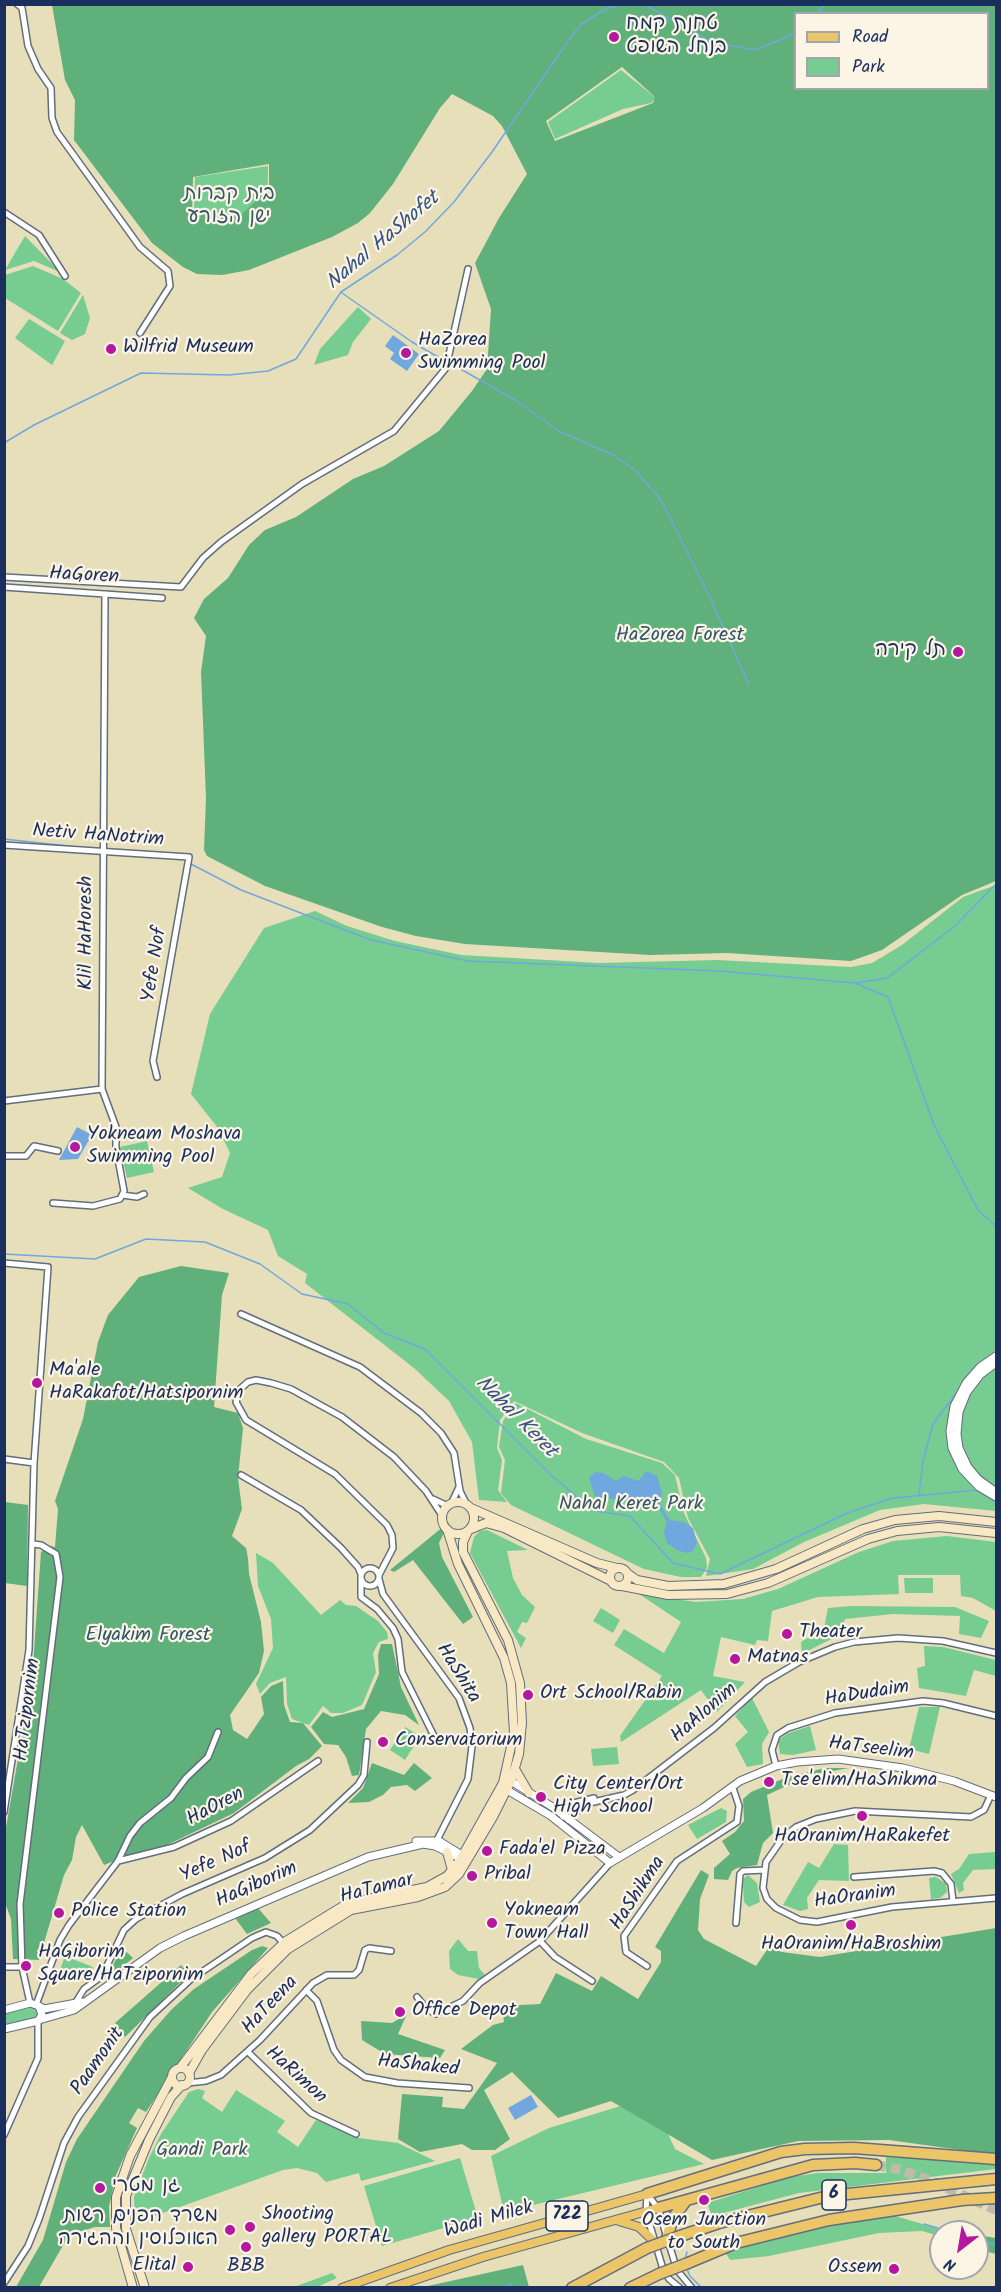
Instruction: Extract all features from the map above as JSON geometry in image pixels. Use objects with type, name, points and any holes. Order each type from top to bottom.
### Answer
[{"type":"highway","points":[[647,2194],[781,2152],[805,2149],[854,2148],[996,2159]]},
{"type":"highway","points":[[658,2208],[813,2165],[855,2163],[876,2165]]},
{"type":"highway","name":"6","points":[[572,2288],[651,2246],[718,2223],[828,2196],[996,2179]]},
{"type":"highway","name":"6","points":[[630,2288],[736,2243],[829,2220],[962,2200],[996,2198]]},
{"type":"highway","points":[[672,2238],[675,2212],[688,2200]]},
{"type":"main road","points":[[507,1785],[514,1732],[511,1683],[498,1645],[458,1564],[443,1517],[449,1505],[458,1502],[597,1563],[627,1572],[637,1580],[668,1586],[724,1584],[770,1571],[863,1529],[895,1520],[939,1516],[996,1522]]},
{"type":"main road","points":[[470,1507],[475,1518],[463,1542],[463,1552],[508,1640],[517,1667],[522,1723],[515,1769],[507,1785]]},
{"type":"main road","points":[[447,1529],[456,1534],[486,1523],[504,1528],[616,1586],[668,1595],[727,1594],[768,1583],[868,1539],[897,1531],[939,1527],[995,1533]]},
{"type":"main road","points":[[610,1581],[611,1572],[617,1568]]},
{"type":"main road","points":[[622,1586],[628,1579],[627,1572]]},
{"type":"main road","points":[[515,1769],[529,1793]]},
{"type":"main road","name":"HaTamar","points":[[189,2073],[202,2050],[247,1990],[286,1946],[351,1910],[436,1892],[452,1881],[463,1858],[507,1785]]},
{"type":"main road","points":[[447,1852],[452,1870]]},
{"type":"main road","name":"HaTamar","points":[[180,2068],[242,1985],[286,1946],[348,1904],[434,1885],[463,1858]]},
{"type":"main road","points":[[134,2288],[116,2228],[116,2197],[130,2156],[174,2071],[180,2068],[189,2073],[184,2084],[171,2097],[148,2140],[126,2196],[126,2229],[145,2288]]},
{"type":"main road","points":[[172,2077],[174,2082],[184,2084]]},
{"type":"main road","name":"Wadi Milek","points":[[342,2288],[449,2250],[647,2194]]},
{"type":"main road","name":"Wadi Milek","points":[[390,2288],[483,2257],[658,2208]]},
{"type":"main road","points":[[616,2220],[639,2227],[651,2246]]},
{"type":"street","points":[[17,4],[22,8],[28,46],[38,69],[51,88],[52,118],[57,132],[140,248],[168,271],[170,286],[140,333]]},
{"type":"street","points":[[4,213],[39,235],[65,276]]},
{"type":"street","points":[[4,577],[181,587],[202,558],[221,542],[302,484],[394,431],[446,368],[468,269]]},
{"type":"street","name":"HaGoren","points":[[4,587],[162,597]]},
{"type":"street","name":"Klil HaHoresh","points":[[105,594],[102,1089],[116,1127],[116,1148],[124,1191],[122,1195]]},
{"type":"street","name":"Netiv HaNotrim","points":[[4,845],[103,854],[189,857]]},
{"type":"street","name":"Yefe Nof","points":[[157,1077],[153,1061],[189,857]]},
{"type":"street","points":[[4,1101],[102,1089]]},
{"type":"street","points":[[4,1156],[26,1156],[33,1146],[58,1151]]},
{"type":"street","points":[[53,1203],[93,1206],[120,1199],[122,1195],[137,1197],[144,1194]]},
{"type":"street","points":[[4,1263],[48,1267],[34,1463],[27,1674],[4,1812]]},
{"type":"street","points":[[241,1314],[338,1356],[395,1392],[441,1433],[449,1444],[457,1465],[461,1495],[470,1507]]},
{"type":"street","points":[[996,1356],[980,1367],[966,1383],[954,1406],[950,1431],[952,1448],[962,1469],[979,1487],[996,1497]]},
{"type":"street","points":[[996,1363],[975,1381],[963,1399],[957,1434],[961,1454],[968,1467],[978,1479],[996,1491]]},
{"type":"street","points":[[367,1602],[363,1593],[379,1577],[394,1542],[387,1525],[333,1472],[246,1420],[236,1402],[240,1389],[248,1382],[256,1380],[291,1389],[314,1400],[371,1439],[394,1458],[432,1497],[443,1517]]},
{"type":"street","points":[[4,1459],[34,1463]]},
{"type":"street","points":[[241,1475],[301,1510],[358,1567],[361,1577],[359,1594],[377,1609],[393,1628],[398,1639],[402,1672],[435,1737]]},
{"type":"street","points":[[432,1497],[449,1505],[459,1485]]},
{"type":"street","name":"HaTzipornim","points":[[33,1544],[51,1549],[56,1554],[60,1576],[20,1904],[22,1967],[35,2004]]},
{"type":"street","points":[[361,1577],[370,1568],[384,1562]]},
{"type":"street","points":[[358,1567],[370,1568],[379,1577]]},
{"type":"street","name":"HaShita","points":[[361,1577],[383,1594],[452,1687],[470,1728],[472,1746],[468,1779],[436,1843]]},
{"type":"street","name":"HaShita","points":[[379,1577],[383,1594]]},
{"type":"street","name":"HaAlonim","points":[[562,1824],[566,1817],[585,1804],[624,1795],[644,1783],[714,1728],[765,1682],[798,1662],[836,1647],[874,1640],[910,1639],[943,1641],[996,1653]]},
{"type":"street","name":"HaDudaim","points":[[776,1766],[772,1750],[777,1735],[788,1728],[834,1713],[923,1701],[943,1703],[996,1716]]},
{"type":"street","name":"HaOren","points":[[35,2004],[60,1940],[69,1925],[118,1861],[130,1836],[140,1823],[171,1798],[186,1778],[208,1757],[218,1732]]},
{"type":"street","name":"Yefe Nof","points":[[74,2007],[84,1989],[102,1976],[124,1930],[136,1919],[182,1894],[265,1858],[310,1830],[358,1785],[364,1775],[367,1742]]},
{"type":"street","name":"HaTseelim","points":[[417,1997],[436,2014],[445,2012],[463,2001],[480,1983],[540,1941],[615,1855],[703,1808],[740,1781],[776,1766],[813,1760],[859,1761],[927,1773],[994,1796]]},
{"type":"street","name":"HaOren","points":[[118,1861],[174,1847],[231,1821],[318,1761]]},
{"type":"street","points":[[507,1785],[529,1793],[566,1817],[615,1855]]},
{"type":"street","points":[[507,1785],[562,1824],[610,1863]]},
{"type":"street","name":"HaShikma","points":[[647,1966],[626,1952],[624,1936],[677,1861],[737,1822],[739,1806],[733,1788]]},
{"type":"street","points":[[736,1923],[740,1874],[743,1871],[765,1870],[766,1862],[782,1839],[796,1827],[816,1819],[855,1811],[970,1817],[984,1810],[994,1796]]},
{"type":"street","name":"HaGiborim","points":[[436,1843],[447,1852],[463,1858]]},
{"type":"street","name":"HaGiborim","points":[[4,2029],[39,2021],[74,2007],[160,1948],[351,1864],[417,1844],[436,1843],[463,1858]]},
{"type":"street","name":"HaOranim","points":[[765,1870],[764,1888],[767,1899],[778,1910],[800,1920],[817,1922],[884,1909],[996,1898]]},
{"type":"street","points":[[854,1877],[934,1871],[942,1874],[951,1884],[953,1901]]},
{"type":"street","name":"Paamonit","points":[[4,2283],[28,2246],[64,2143],[78,2117],[150,2017],[190,1980],[252,1938],[266,1932],[286,1946]]},
{"type":"street","points":[[540,1941],[555,1957],[592,1982]]},
{"type":"street","name":"HaTeena","points":[[184,2084],[221,2075],[248,2052],[306,1990],[327,1975],[354,1975],[359,1970],[365,1950],[369,1948],[391,1951]]},
{"type":"street","points":[[4,1967],[22,1967]]},
{"type":"street","name":"HaShaked","points":[[306,1990],[316,2001],[334,2050],[341,2060],[365,2077],[397,2083],[469,2088]]},
{"type":"street","points":[[4,2135],[38,2058],[39,2021],[42,2013],[35,2004]]},
{"type":"street","name":"HaGiborim","points":[[4,2010],[35,2004],[44,2009],[74,2007]]},
{"type":"street","name":"HaRimon","points":[[248,2052],[311,2113],[356,2134]]},
{"type":"street","points":[[189,2073],[200,2081]]},
{"type":"street","points":[[647,2194],[658,2208],[672,2238],[677,2270],[692,2288]]},
{"type":"street","points":[[647,2194],[646,2212],[651,2246],[665,2274],[680,2288]]},
{"type":"green space","name":"HaZorea Forest","points":[[52,5],[996,5],[996,881],[962,895],[882,950],[851,961],[727,953],[650,955],[465,944],[416,936],[382,927],[265,886],[207,856],[204,850],[206,798],[201,672],[206,636],[194,618],[204,599],[228,578],[249,545],[265,530],[296,517],[353,479],[384,466],[439,431],[472,391],[487,369],[491,309],[475,263],[499,218],[527,174],[502,126],[493,116],[452,94],[440,108],[393,184],[370,213],[358,223],[332,237],[249,270],[222,275],[197,274],[183,267],[152,243],[74,140],[75,100],[65,80]],"holes":[[[622,67],[655,97],[653,103],[555,141],[546,121]],[[269,164],[269,189],[243,213],[192,215],[193,177]]]},
{"type":"green space","points":[[621,70],[656,98],[651,103],[623,109],[555,139],[548,122]]},
{"type":"green space","name":"בית קברות ישן הזורע","points":[[268,166],[267,228],[193,247],[195,177]]},
{"type":"green space","points":[[25,236],[60,272],[34,261],[5,270]]},
{"type":"green space","points":[[33,266],[63,279],[81,293],[58,331],[5,298],[5,275]]},
{"type":"green space","points":[[83,295],[90,318],[85,334],[72,340],[60,333]]},
{"type":"green space","points":[[358,307],[371,319],[353,342],[348,355],[314,365],[320,349]]},
{"type":"green space","points":[[29,319],[65,341],[52,365],[15,338]]},
{"type":"green space","points":[[996,885],[996,1511],[924,1504],[880,1510],[804,1542],[753,1569],[706,1576],[710,1559],[688,1518],[679,1478],[664,1462],[582,1433],[514,1401],[500,1420],[497,1448],[502,1460],[498,1490],[507,1502],[479,1500],[472,1442],[449,1401],[414,1368],[305,1283],[307,1274],[278,1256],[268,1230],[223,1209],[188,1188],[222,1177],[230,1153],[218,1128],[191,1094],[210,1014],[264,928],[315,911],[347,926],[395,941],[461,955],[599,963],[717,960],[851,967],[872,963],[902,945],[963,897]]},
{"type":"green space","points":[[147,1141],[154,1172],[127,1178],[120,1147]]},
{"type":"green space","name":"Elyakim Forest","points":[[181,1266],[229,1273],[222,1295],[214,1407],[238,1413],[243,1428],[238,1478],[242,1509],[232,1536],[246,1548],[249,1574],[261,1622],[264,1651],[259,1673],[230,1715],[233,1730],[247,1739],[264,1714],[261,1697],[271,1686],[283,1681],[284,1705],[290,1722],[303,1723],[322,1746],[309,1759],[296,1766],[234,1813],[144,1856],[119,1859],[104,1865],[82,1825],[76,1837],[72,1860],[64,1875],[39,1960],[13,1959],[11,1919],[5,1903],[5,1833],[32,1679],[41,1552],[50,1546],[55,1547],[58,1509],[55,1501],[83,1419],[98,1342],[108,1315],[139,1277]]},
{"type":"green space","name":"Nahal Keret Park","points":[[516,1403],[586,1439],[662,1463],[675,1475],[684,1513],[706,1558],[707,1568],[701,1577],[681,1577],[644,1569],[511,1505],[501,1493],[505,1460],[499,1447],[503,1421]]},
{"type":"green space","points":[[5,1502],[28,1505],[27,1586],[5,1583]]},
{"type":"green space","points":[[449,1522],[439,1543],[442,1557],[473,1617],[463,1624],[413,1560],[394,1572],[390,1570]]},
{"type":"green space","points":[[487,1530],[528,1550],[507,1551],[513,1578],[522,1595],[535,1607],[527,1623],[522,1622],[517,1632],[526,1638],[521,1648],[470,1553],[474,1537],[480,1531]]},
{"type":"green space","points":[[947,1536],[996,1542],[996,1611],[973,1598],[961,1596],[960,1575],[898,1575],[899,1594],[818,1597],[772,1611],[768,1641],[757,1640],[755,1645],[721,1637],[713,1676],[745,1682],[717,1712],[701,1690],[621,1742],[620,1736],[662,1676],[614,1645],[624,1629],[664,1653],[681,1622],[639,1594],[696,1602],[743,1599],[778,1589],[859,1552],[893,1541]]},
{"type":"green space","points":[[256,1553],[273,1563],[321,1615],[340,1600],[346,1605],[356,1606],[378,1621],[387,1632],[388,1639],[379,1642],[373,1653],[376,1672],[362,1705],[343,1713],[331,1713],[323,1706],[309,1725],[292,1719],[287,1704],[286,1677],[270,1683],[260,1694],[256,1684],[273,1648],[271,1619],[258,1586]]},
{"type":"green space","points":[[904,1578],[933,1578],[933,1593],[905,1593]]},
{"type":"green space","points":[[851,1606],[955,1607],[989,1621],[981,1638],[959,1634],[960,1616],[893,1614],[845,1619],[839,1635],[802,1654],[801,1642],[824,1628],[828,1608]]},
{"type":"green space","points":[[601,1608],[620,1620],[613,1633],[593,1621]]},
{"type":"green space","points":[[381,1644],[392,1644],[401,1687],[419,1725],[405,1715],[381,1711],[366,1729],[359,1775],[352,1776],[346,1757],[338,1745],[324,1744],[311,1727],[323,1712],[332,1717],[364,1709],[379,1674],[378,1655]]},
{"type":"green space","points":[[924,1646],[943,1647],[996,1660],[996,1676],[974,1670],[966,1696],[919,1688],[917,1668],[925,1666]]},
{"type":"green space","points":[[752,1698],[769,1732],[762,1744],[763,1764],[747,1767],[735,1744],[748,1732],[735,1716]]},
{"type":"green space","points":[[919,1707],[940,1707],[929,1754],[909,1749]]},
{"type":"green space","points":[[810,1726],[816,1750],[793,1755],[780,1754],[778,1740],[788,1733]]},
{"type":"green space","points":[[405,1727],[420,1736],[405,1760],[390,1750]]},
{"type":"green space","points":[[617,1747],[619,1764],[593,1766],[591,1749]]},
{"type":"green space","points":[[372,1763],[404,1775],[414,1763],[432,1778],[415,1791],[407,1785],[391,1787],[383,1795],[369,1802],[348,1803],[363,1788]]},
{"type":"green space","points":[[825,1768],[849,1768],[810,1775],[767,1795],[773,1833],[763,1843],[757,1865],[737,1868],[732,1871],[728,1880],[714,1879],[714,1868],[730,1854],[722,1841],[735,1832],[744,1821],[743,1799],[751,1792],[785,1778]]},
{"type":"green space","points":[[721,1808],[727,1811],[726,1822],[697,1839],[688,1825]]},
{"type":"green space","points":[[834,1844],[848,1845],[849,1881],[819,1880],[807,1898],[808,1909],[800,1911],[783,1905],[808,1862],[819,1868]]},
{"type":"green space","points":[[996,1852],[996,1869],[973,1870],[963,1883],[964,1890],[959,1893],[951,1874],[959,1869],[969,1854]]},
{"type":"green space","points":[[701,1870],[709,1875],[700,1899],[698,1930],[704,1939],[756,1966],[769,1947],[782,1952],[820,1957],[996,1928],[996,2155],[889,2140],[798,2141],[712,2160],[611,2101],[558,2118],[512,2072],[484,2090],[510,2139],[495,2150],[472,2150],[462,2144],[420,2152],[398,2139],[402,2094],[443,2097],[442,2107],[464,2109],[497,2063],[461,2049],[493,2025],[504,2022],[502,2006],[540,2004],[556,1973],[592,1991],[601,1976],[638,1999],[661,1962],[661,1951],[655,1947]]},
{"type":"green space","points":[[748,1875],[757,1883],[760,1902],[749,1907],[744,1902],[743,1884],[744,1878]]},
{"type":"green space","points":[[936,1877],[946,1884],[947,1892],[940,1898],[931,1899],[929,1878]]},
{"type":"green space","points":[[258,1908],[271,1923],[247,1934],[235,1918]]},
{"type":"green space","points":[[458,1939],[468,1951],[477,1951],[479,1968],[485,1975],[479,1979],[458,1975],[450,1969],[449,1951]]},
{"type":"green space","points":[[262,1946],[268,1948],[212,2012],[146,2112],[138,2108],[129,2123],[137,2128],[116,2175],[109,2207],[110,2227],[95,2227],[69,2235],[39,2287],[16,2287],[43,2240],[66,2162],[77,2139],[144,2041],[171,2010],[194,1989],[252,1950]]},
{"type":"green space","points":[[122,1948],[133,1958],[106,1980],[117,1957]]},
{"type":"green space","points":[[65,1956],[93,1967],[88,1981],[60,1970]]},
{"type":"green space","points":[[181,1965],[189,1974],[125,2037],[115,2023]]},
{"type":"green space","points":[[30,2007],[36,2008],[39,2015],[36,2019],[5,2026],[5,2013]]},
{"type":"green space","points":[[407,2014],[398,2034],[445,2050],[440,2058],[385,2054],[362,2040],[361,2021],[392,2023]]},
{"type":"green space","name":"Gandi Park","points":[[198,2089],[205,2091],[202,2098],[222,2112],[236,2090],[285,2121],[277,2132],[298,2147],[316,2120],[359,2138],[398,2143],[435,2161],[361,2181],[359,2173],[326,2182],[317,2173],[297,2168],[283,2170],[135,2223],[134,2197],[149,2158],[161,2134],[189,2092]]},
{"type":"green space","points":[[627,2104],[663,2123],[675,2149],[704,2164],[504,2212],[491,2156],[549,2128]]},
{"type":"green space","points":[[886,2157],[996,2163],[996,2169],[799,2193],[712,2216],[707,2203],[790,2177],[818,2173],[886,2173]]},
{"type":"green space","points":[[460,2158],[478,2218],[382,2246],[364,2186]]},
{"type":"green space","points":[[892,2215],[929,2226],[929,2233],[922,2231],[879,2233],[769,2256],[730,2260],[725,2252],[811,2229]]},
{"type":"green space","points":[[989,2237],[996,2238],[996,2254],[989,2252]]},
{"type":"green space","points":[[523,2265],[529,2287],[424,2287],[428,2286]]},
{"type":"green space","points":[[332,2273],[337,2278],[317,2287],[294,2287]]},
{"type":"water","name":"HaZorea Swimming Pool","points":[[393,335],[419,354],[407,371],[390,359],[394,353],[385,346]]},
{"type":"water","name":"Yokneam Moshava Swimming Pool","points":[[77,1127],[92,1135],[78,1159],[59,1160]]},
{"type":"water","points":[[646,1471],[657,1476],[662,1493],[660,1504],[670,1520],[684,1522],[693,1528],[697,1542],[693,1551],[687,1553],[677,1550],[667,1543],[664,1532],[667,1522],[658,1506],[651,1507],[642,1501],[638,1510],[625,1502],[595,1496],[589,1478],[595,1472],[603,1473],[616,1481],[624,1476],[639,1481]]},
{"type":"water","points":[[531,2095],[538,2107],[515,2120],[508,2108]]},
{"type":"waterway","name":"Nahal HaShofet","points":[[4,443],[34,425],[141,373],[229,375],[268,371],[296,359],[341,292],[397,255],[425,232],[454,202],[582,24],[607,8],[627,4]]},
{"type":"waterway","name":"Nahal HaShofet","points":[[643,4],[712,42],[756,50],[794,34]]},
{"type":"waterway","name":"Nahal HaShofet","points":[[819,12],[825,4]]},
{"type":"waterway","points":[[342,293],[412,342],[445,361]]},
{"type":"waterway","points":[[450,363],[515,400],[559,431],[613,455],[636,471],[661,500],[713,604],[749,685]]},
{"type":"waterway","points":[[4,839],[77,847]]},
{"type":"waterway","points":[[191,864],[241,890],[371,940],[468,961],[720,971],[855,983],[888,997],[934,1125],[978,1210],[996,1226]]},
{"type":"waterway","points":[[856,983],[887,978],[955,926],[996,884]]},
{"type":"waterway","name":"Nahal Keret","points":[[4,1254],[95,1259],[146,1239],[205,1242],[260,1264],[302,1294],[348,1304],[384,1333],[425,1349],[553,1477],[594,1511],[630,1516],[673,1563],[720,1574],[847,1513],[893,1498],[978,1490]]},
{"type":"waterway","points":[[919,1495],[923,1461],[933,1424],[958,1391]]},
{"type":"waterway","points":[[924,2224],[929,2225]]},
{"type":"waterway","points":[[989,2243],[996,2245]]},
{"type":"waterway","points":[[685,2260],[687,2252]]},
{"type":"waterway","points":[[686,2267],[690,2276],[702,2288]]},
{"type":"waterway","points":[[500,2288],[512,2284]]},
{"type":"tunnel","points":[[876,2165],[901,2170],[931,2181],[996,2210]]},
{"type":"place","name":"טחנת קמח בנחל השופט","points":[[614,37]]},
{"type":"place","name":"Wilfrid Museum","points":[[111,349]]},
{"type":"place","name":"HaZorea Swimming Pool","points":[[406,353]]},
{"type":"place","name":"תל קירה","points":[[958,652]]},
{"type":"place","name":"Yokneam Moshava Swimming Pool","points":[[75,1147]]},
{"type":"place","name":"Ma'ale HaRakafot/Hatsipornim","points":[[37,1383]]},
{"type":"place","name":"Theater","points":[[787,1634]]},
{"type":"place","name":"Matnas","points":[[735,1659]]},
{"type":"place","name":"Ort School/Rabin","points":[[528,1695]]},
{"type":"place","name":"Conservatorium","points":[[383,1742]]},
{"type":"place","name":"Tse'elim/HaShikma","points":[[769,1782]]},
{"type":"place","name":"City Center/Ort High School","points":[[541,1797]]},
{"type":"place","name":"HaOranim/HaRakefet","points":[[862,1816]]},
{"type":"place","name":"Fada'el Pizza","points":[[487,1851]]},
{"type":"place","name":"Pribal","points":[[472,1876]]},
{"type":"place","name":"Police Station","points":[[59,1913]]},
{"type":"place","name":"Yokneam Town Hall","points":[[492,1923]]},
{"type":"place","name":"HaOranim/HaBroshim","points":[[851,1925]]},
{"type":"place","name":"HaGiborim Square/HaTzipornim","points":[[26,1966]]},
{"type":"place","name":"Office Depot","points":[[400,2012]]},
{"type":"place","name":"גן מטרי","points":[[100,2188]]},
{"type":"place","name":"Osem Junction to South","points":[[704,2200]]},
{"type":"place","name":"Shooting gallery PORTAL","points":[[250,2227]]},
{"type":"place","name":"משרד הפנים רשות האוכלוסין וההגירה","points":[[230,2230]]},
{"type":"place","name":"BBB","points":[[246,2247]]},
{"type":"place","name":"Elital","points":[[188,2267]]},
{"type":"place","name":"Ossem","points":[[894,2269]]}]
